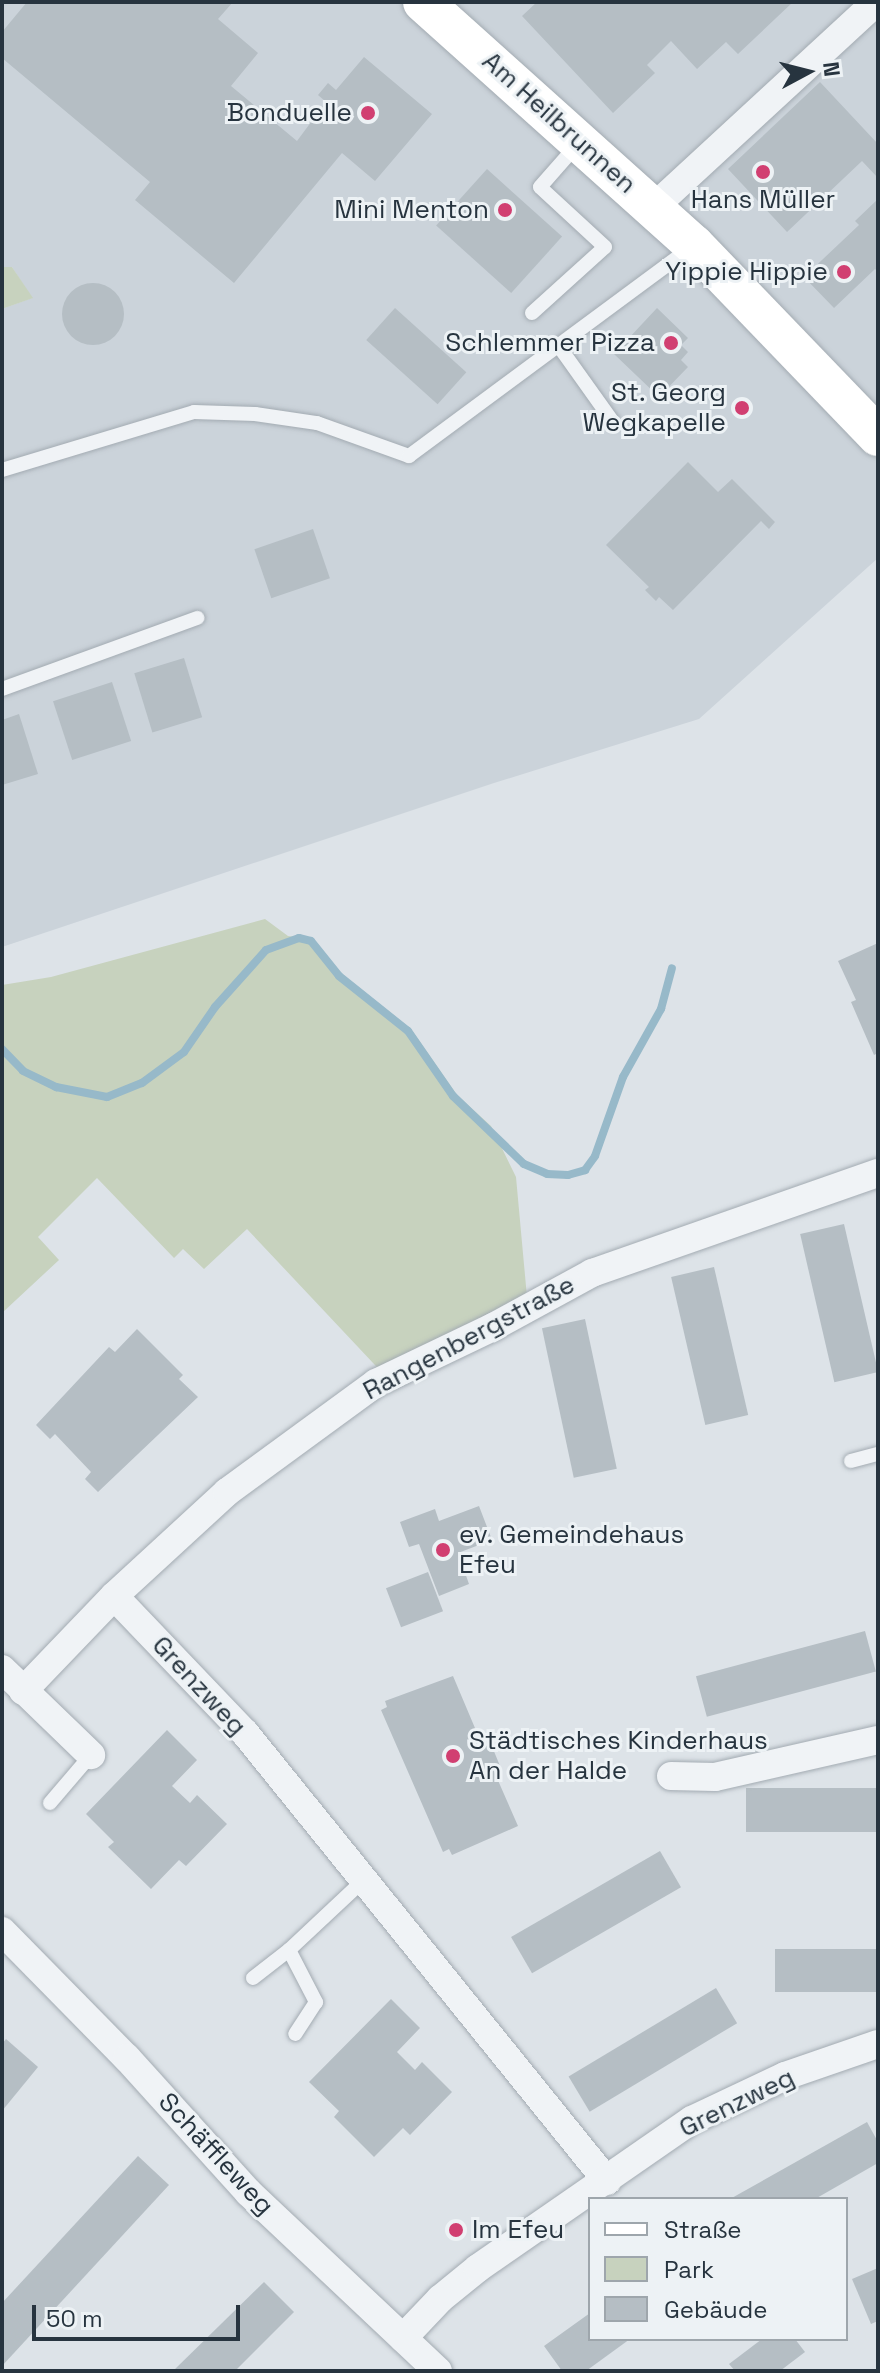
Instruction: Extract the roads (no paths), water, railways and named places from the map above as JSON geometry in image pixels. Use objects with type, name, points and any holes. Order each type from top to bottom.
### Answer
[{"type":"street","name":"Am Heilbrunnen","points":[[423,2],[694,245],[878,436]]},
{"type":"street","points":[[654,207],[876,2]]},
{"type":"street","name":"Rangenbergstraße","points":[[114,1596],[227,1492],[376,1383],[493,1327],[592,1273],[878,1173]]},
{"type":"street","points":[[23,1691],[114,1596]]},
{"type":"street","name":"Grenzweg","points":[[114,1596],[245,1733],[607,2181]]},
{"type":"street","points":[[2,1669],[91,1755]]},
{"type":"street","points":[[671,1776],[715,1777],[878,1740]]},
{"type":"street","name":"Schäffleweg","points":[[2,1931],[127,2058],[248,2192],[438,2371]]},
{"type":"street","name":"Grenzweg","points":[[403,2338],[440,2299],[478,2268],[692,2120],[785,2076],[878,2044]]},
{"type":"lane","points":[[532,313],[605,247],[540,187],[579,141]]},
{"type":"lane","points":[[2,470],[194,412],[255,414],[317,423],[409,456],[694,245]]},
{"type":"lane","points":[[558,345],[613,422]]},
{"type":"lane","points":[[2,689],[197,618]]},
{"type":"lane","points":[[851,1461],[878,1454]]},
{"type":"lane","points":[[50,1803],[91,1755]]},
{"type":"lane","points":[[253,1978],[289,1950],[365,1879]]},
{"type":"lane","points":[[289,1950],[316,2002],[295,2034]]},
{"type":"waterway","points":[[2,1049],[23,1071],[56,1087],[107,1097],[142,1083],[184,1052],[215,1007],[266,950],[299,938],[311,941],[339,976],[408,1031],[453,1096],[524,1164],[547,1174],[568,1175],[585,1170],[595,1156],[623,1077],[661,1009],[672,968]]},
{"type":"place","name":"Bonduelle","points":[[368,113]]},
{"type":"place","name":"Hans Müller","points":[[763,172]]},
{"type":"place","name":"Mini Menton","points":[[505,210]]},
{"type":"place","name":"Yippie Hippie","points":[[844,272]]},
{"type":"place","name":"Schlemmer Pizza","points":[[671,343]]},
{"type":"place","name":"St. Georg Wegkapelle","points":[[742,408]]},
{"type":"place","name":"ev. Gemeindehaus Efeu","points":[[443,1550]]},
{"type":"place","name":"Städtisches Kinderhaus An der Halde","points":[[453,1756]]},
{"type":"place","name":"Im Efeu","points":[[456,2230]]}]
